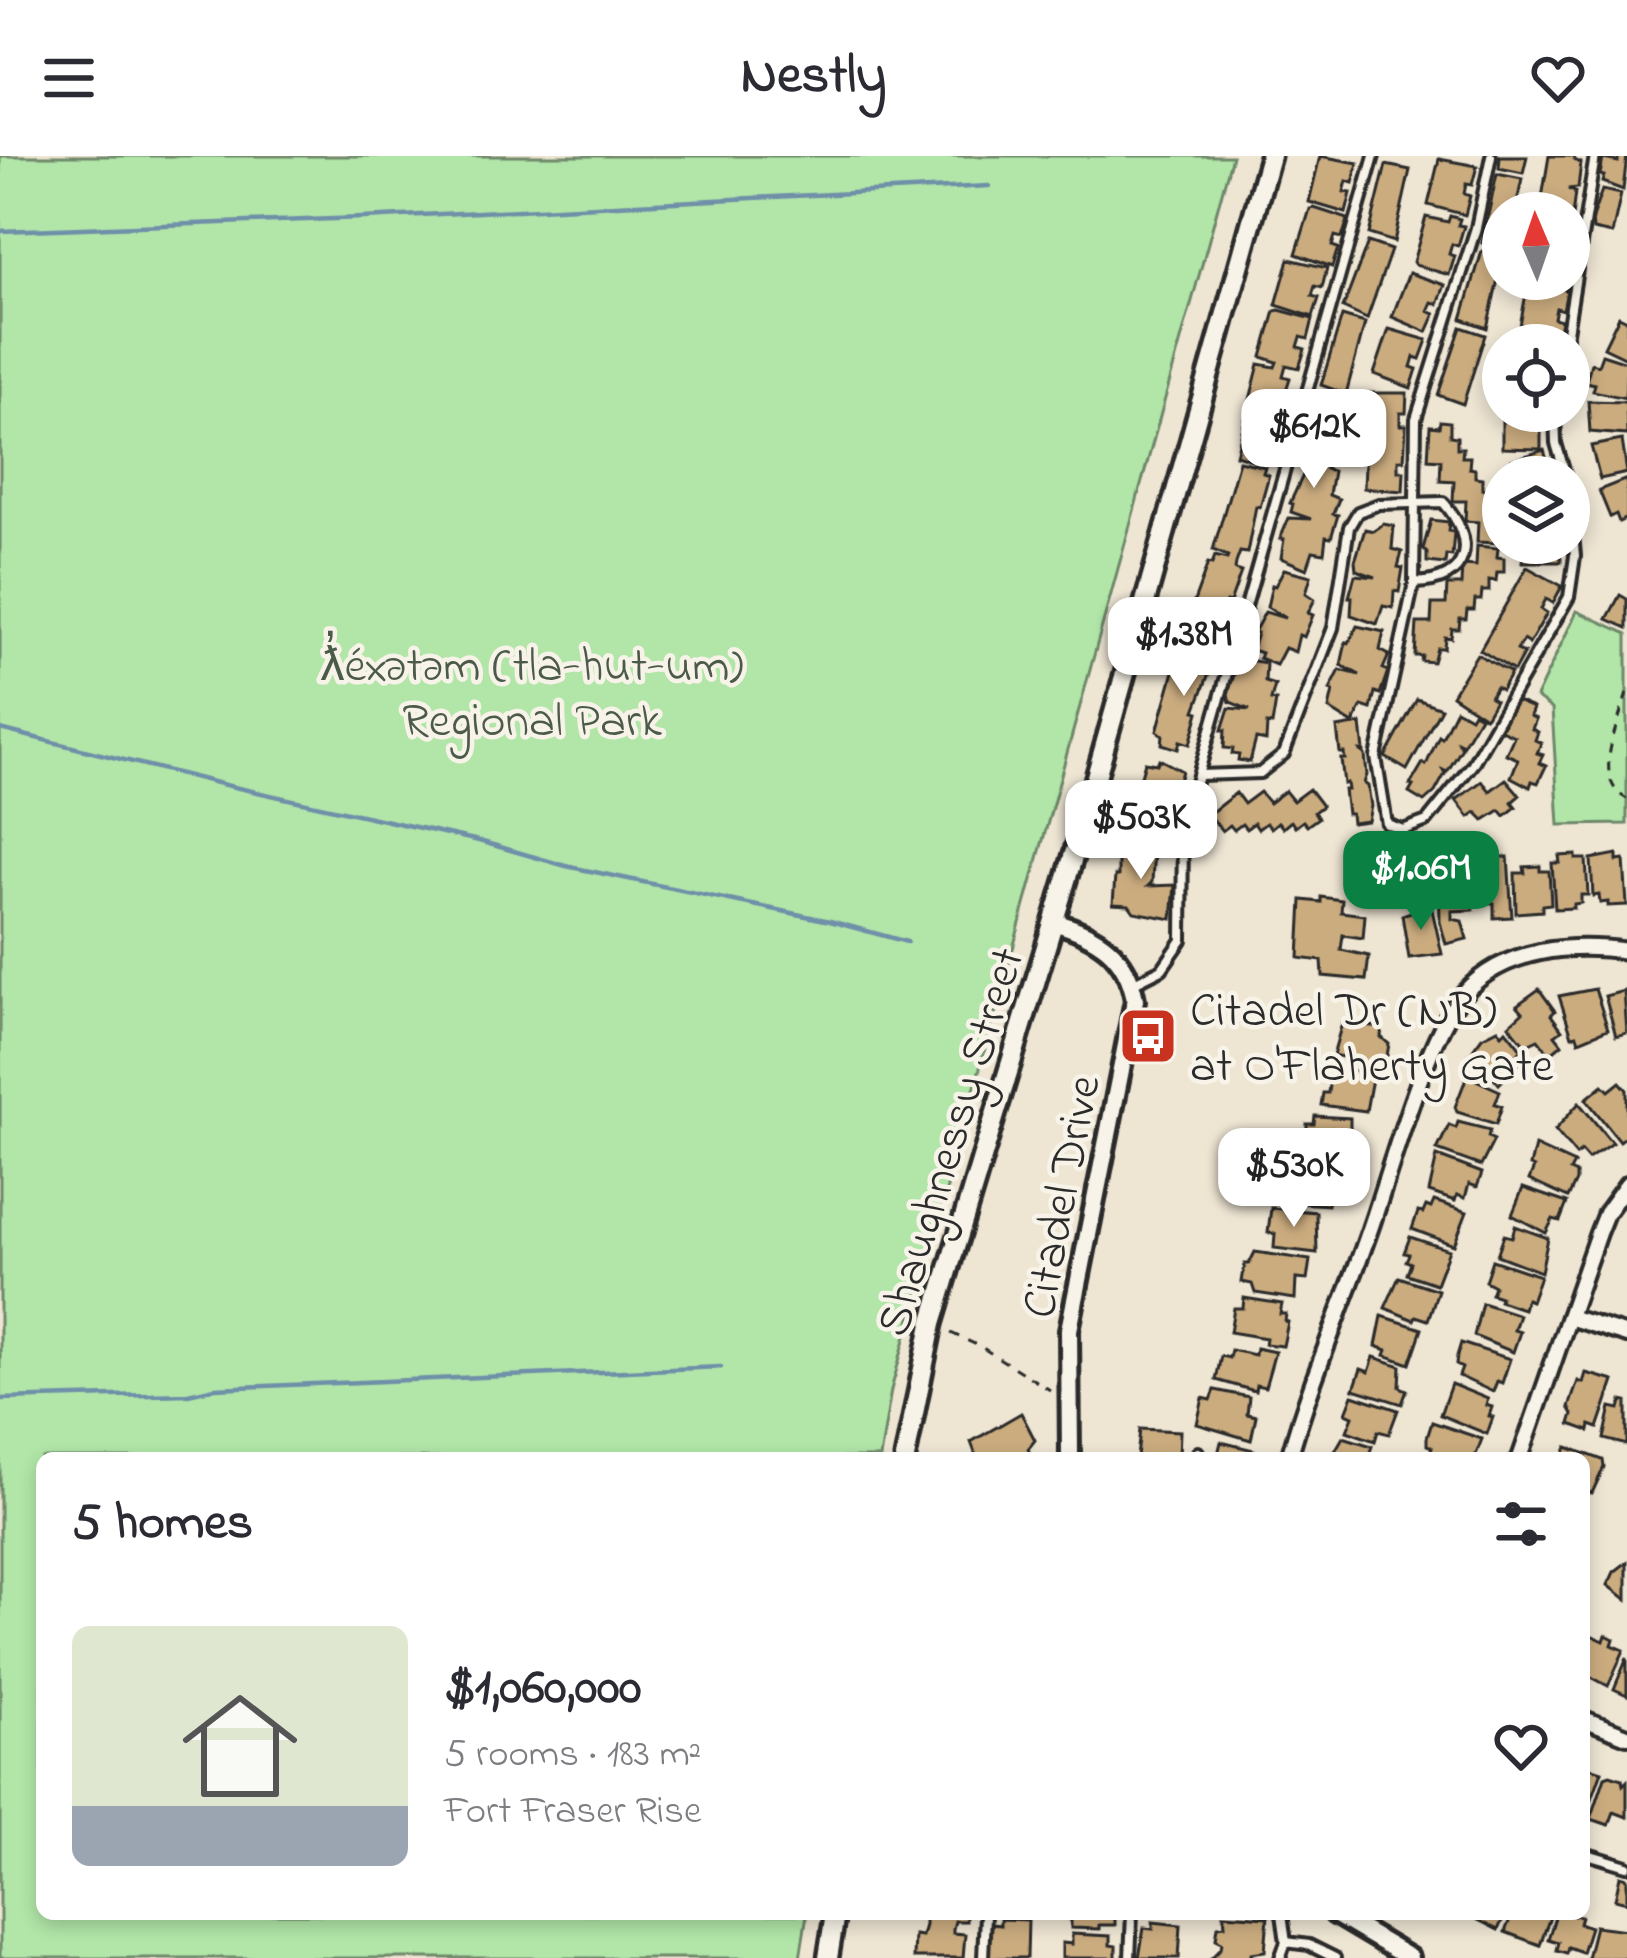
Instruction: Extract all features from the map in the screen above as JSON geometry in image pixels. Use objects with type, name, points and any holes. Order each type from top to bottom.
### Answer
[{"type":"main road","name":"Shaughnessy Street","points":[[906,1452],[932,1324],[1054,922],[1270,156]]},
{"type":"main road","points":[[828,1958],[834,1920]]},
{"type":"street","points":[[1054,922],[1106,943],[1133,984]]},
{"type":"street","points":[[1291,1452],[1452,1009],[1482,977],[1518,958],[1553,950],[1627,951]]},
{"type":"street","name":"Citadel Drive","points":[[1070,1452],[1069,1330],[1134,1016],[1133,984]]},
{"type":"street","points":[[1522,1452],[1606,1213],[1627,1184]]},
{"type":"street","points":[[1569,1317],[1627,1335]]},
{"type":"street","points":[[1590,1721],[1627,1736]]},
{"type":"street","points":[[1345,1920],[1409,1958]]},
{"type":"lane","points":[[1133,984],[1162,968],[1182,940],[1184,828],[1375,156]]},
{"type":"lane","points":[[1491,156],[1476,228],[1416,419],[1414,584],[1376,757],[1387,824],[1403,830],[1427,821],[1472,765],[1569,597],[1575,564]]},
{"type":"lane","points":[[1568,324],[1595,156]]},
{"type":"lane","points":[[1198,776],[1260,773],[1284,754],[1333,628],[1348,527],[1358,512],[1379,504],[1444,502],[1462,523],[1465,548],[1452,574],[1436,583],[1414,584]]},
{"type":"lane","points":[[1590,1855],[1627,1866]]},
{"type":"lane","points":[[983,1958],[985,1920]]},
{"type":"lane","points":[[1130,1958],[1132,1920]]},
{"type":"lane","points":[[1280,1958],[1286,1942],[1283,1920]]},
{"type":"lane","points":[[1286,1942],[1309,1945],[1335,1958]]},
{"type":"path","points":[[1627,693],[1608,774],[1616,792],[1627,799]]},
{"type":"path","points":[[951,1333],[1050,1390]]},
{"type":"green space","name":"ƛ̓éxətəm (tla-hut-um) Regional Park","points":[[0,156],[1232,156],[891,1390],[881,1452],[36,1452],[36,1920],[806,1920],[800,1958],[0,1958]]},
{"type":"green space","points":[[1577,611],[1627,634],[1627,824],[1559,825],[1552,709],[1536,697]]},
{"type":"building","points":[[1320,156],[1358,163],[1353,183],[1347,181],[1344,192],[1351,193],[1346,213],[1309,202]]},
{"type":"building","points":[[1500,156],[1527,156],[1523,173],[1499,168]]},
{"type":"building","points":[[1549,156],[1575,156],[1581,163],[1578,188],[1568,189],[1575,192],[1543,192]]},
{"type":"building","points":[[1618,156],[1627,156],[1623,190],[1602,182],[1600,175],[1603,159],[1618,162]]},
{"type":"building","points":[[1439,159],[1477,166],[1472,185],[1466,184],[1464,194],[1470,196],[1465,215],[1428,205]]},
{"type":"building","points":[[1386,165],[1410,170],[1394,242],[1369,234]]},
{"type":"building","points":[[1497,174],[1522,179],[1519,192],[1493,192]]},
{"type":"building","points":[[1602,190],[1621,194],[1612,234],[1593,230],[1592,218]]},
{"type":"building","points":[[1314,208],[1348,219],[1342,238],[1335,236],[1332,246],[1338,248],[1332,267],[1296,254]]},
{"type":"building","points":[[1450,216],[1464,226],[1458,246],[1452,244],[1449,254],[1455,256],[1449,275],[1415,265],[1426,217],[1448,222]]},
{"type":"building","points":[[1368,242],[1391,250],[1367,319],[1343,308]]},
{"type":"building","points":[[1482,251],[1482,300],[1493,300],[1488,324],[1462,319]]},
{"type":"building","points":[[1289,259],[1327,268],[1322,288],[1315,286],[1312,296],[1319,298],[1313,317],[1276,305]]},
{"type":"building","points":[[1409,273],[1445,285],[1438,304],[1432,302],[1428,311],[1435,314],[1427,332],[1392,317]]},
{"type":"building","points":[[1525,300],[1565,300],[1554,318],[1560,324],[1520,324]]},
{"type":"building","points":[[1279,310],[1313,319],[1308,339],[1301,337],[1298,347],[1305,349],[1299,368],[1286,365],[1283,376],[1290,378],[1275,424],[1271,457],[1264,455],[1262,463],[1236,455],[1259,364],[1275,367],[1277,362],[1262,357]]},
{"type":"building","points":[[1342,316],[1365,323],[1346,394],[1321,385]]},
{"type":"building","points":[[1619,316],[1627,320],[1627,358],[1604,347]]},
{"type":"building","points":[[1461,327],[1482,334],[1463,404],[1438,395]]},
{"type":"building","points":[[1389,329],[1427,340],[1420,359],[1414,357],[1411,367],[1417,369],[1411,388],[1374,374]]},
{"type":"building","points":[[1602,354],[1627,362],[1625,398],[1593,391],[1590,367],[1598,365]]},
{"type":"building","points":[[1368,393],[1407,393],[1406,413],[1400,413],[1400,425],[1406,425],[1404,460],[1398,460],[1398,471],[1404,471],[1403,491],[1364,488]]},
{"type":"building","points":[[1323,397],[1345,402],[1325,469],[1333,471],[1329,495],[1339,499],[1333,514],[1338,515],[1331,538],[1326,537],[1324,553],[1313,551],[1307,569],[1281,558],[1284,539],[1280,539],[1289,518],[1311,519],[1291,512],[1290,503],[1304,473],[1313,475],[1312,467],[1300,462]]},
{"type":"building","points":[[1590,401],[1626,402],[1627,435],[1590,432]]},
{"type":"building","points":[[1440,421],[1450,422],[1450,436],[1457,437],[1462,457],[1470,457],[1469,468],[1482,478],[1482,542],[1477,542],[1478,522],[1465,521],[1466,501],[1453,501],[1454,481],[1440,480],[1441,460],[1428,459],[1430,426],[1439,427]]},
{"type":"building","points":[[1502,432],[1541,432],[1541,449],[1502,448]]},
{"type":"building","points":[[1622,440],[1627,473],[1600,479],[1591,446]]},
{"type":"building","points":[[1239,461],[1265,467],[1263,473],[1269,475],[1260,507],[1256,506],[1247,553],[1240,552],[1236,563],[1235,570],[1241,572],[1230,603],[1226,602],[1213,648],[1206,646],[1204,653],[1179,643],[1208,563],[1215,556],[1228,556],[1213,550]]},
{"type":"building","points":[[1627,479],[1627,518],[1619,522],[1616,514],[1610,517],[1599,490]]},
{"type":"building","points":[[1431,520],[1449,522],[1448,531],[1454,532],[1452,556],[1446,555],[1445,564],[1427,562],[1423,549]]},
{"type":"building","points":[[1383,524],[1394,526],[1392,549],[1402,552],[1398,567],[1403,568],[1393,608],[1383,606],[1377,624],[1351,615],[1349,597],[1355,575],[1376,577],[1356,570],[1355,561],[1365,529],[1374,531]]},
{"type":"building","points":[[1477,546],[1482,546],[1482,564],[1504,564],[1504,572],[1497,572],[1496,581],[1489,580],[1489,591],[1482,591],[1474,610],[1467,610],[1466,619],[1460,619],[1459,629],[1452,629],[1451,638],[1445,637],[1444,648],[1437,648],[1433,662],[1421,661],[1422,656],[1415,656],[1417,623],[1431,623],[1432,604],[1446,604],[1447,585],[1461,585],[1462,565],[1476,566]]},
{"type":"building","points":[[1527,567],[1562,586],[1553,603],[1546,599],[1541,609],[1547,613],[1529,644],[1523,640],[1517,650],[1524,653],[1514,671],[1480,650]]},
{"type":"building","points":[[1284,569],[1311,576],[1306,593],[1315,599],[1304,637],[1299,635],[1295,652],[1285,648],[1276,665],[1252,650],[1254,632],[1265,612],[1285,618],[1267,607],[1272,585]]},
{"type":"building","points":[[1620,595],[1627,599],[1627,628],[1607,619]]},
{"type":"building","points":[[1357,626],[1384,632],[1380,650],[1389,655],[1380,694],[1375,692],[1371,709],[1362,706],[1353,724],[1329,709],[1330,690],[1340,670],[1360,675],[1341,665],[1346,642]]},
{"type":"building","points":[[1180,650],[1207,656],[1205,663],[1212,665],[1195,711],[1199,712],[1190,744],[1180,741],[1178,749],[1162,744],[1163,735],[1157,731]]},
{"type":"building","points":[[1477,654],[1511,673],[1501,690],[1496,687],[1490,697],[1495,700],[1485,717],[1452,695]]},
{"type":"building","points":[[1248,660],[1266,663],[1265,682],[1275,685],[1271,700],[1276,701],[1266,741],[1256,739],[1250,762],[1238,760],[1233,749],[1224,748],[1222,730],[1229,708],[1250,710],[1230,702],[1228,694],[1238,662],[1248,664]]},
{"type":"building","points":[[1417,699],[1441,708],[1407,770],[1385,757]]},
{"type":"building","points":[[1514,700],[1533,708],[1532,729],[1541,743],[1537,753],[1543,755],[1539,763],[1546,766],[1538,783],[1532,781],[1530,787],[1511,777],[1518,759],[1506,754],[1514,736],[1501,730]]},
{"type":"building","points":[[1456,709],[1470,717],[1473,712],[1480,716],[1463,745],[1459,743],[1462,748],[1447,772],[1443,770],[1435,792],[1424,802],[1409,793],[1410,785]]},
{"type":"building","points":[[1361,724],[1364,783],[1371,806],[1368,821],[1352,823],[1337,728]]},
{"type":"building","points":[[1159,759],[1182,771],[1178,784],[1171,782],[1168,790],[1175,792],[1172,804],[1166,802],[1162,811],[1161,818],[1168,820],[1164,833],[1128,821],[1145,762],[1157,764]]},
{"type":"building","points":[[1506,779],[1520,795],[1512,802],[1516,807],[1505,816],[1500,810],[1484,820],[1476,812],[1469,817],[1456,800],[1482,781],[1490,791]]},
{"type":"building","points":[[1309,789],[1322,806],[1314,812],[1318,818],[1307,826],[1303,821],[1295,827],[1291,821],[1283,828],[1278,822],[1258,829],[1254,823],[1234,830],[1230,825],[1222,831],[1209,814],[1236,793],[1244,804],[1260,792],[1269,803],[1285,791],[1293,801]]},
{"type":"building","points":[[1124,840],[1147,841],[1147,848],[1154,848],[1148,886],[1175,885],[1172,919],[1113,904]]},
{"type":"building","points":[[1617,854],[1617,861],[1624,860],[1627,905],[1608,906],[1608,902],[1600,903],[1599,895],[1593,896],[1591,859]]},
{"type":"building","points":[[1576,855],[1576,859],[1586,859],[1588,895],[1581,895],[1581,903],[1574,908],[1555,909],[1552,863],[1560,863],[1559,856]]},
{"type":"building","points":[[1493,857],[1508,857],[1512,917],[1494,918],[1494,903],[1477,902],[1475,865],[1493,865]]},
{"type":"building","points":[[1540,866],[1540,871],[1549,871],[1551,904],[1542,905],[1542,911],[1516,913],[1515,873]]},
{"type":"building","points":[[1460,869],[1461,874],[1471,873],[1473,910],[1452,911],[1452,919],[1462,921],[1467,939],[1446,944],[1440,922],[1439,870]]},
{"type":"building","points":[[1321,897],[1342,900],[1341,912],[1365,915],[1363,938],[1343,935],[1341,950],[1369,956],[1366,980],[1323,976],[1322,961],[1299,958],[1302,900],[1321,902]]},
{"type":"building","points":[[1431,905],[1442,954],[1409,958],[1402,915]]},
{"type":"building","points":[[1539,989],[1562,1030],[1555,1035],[1562,1044],[1550,1054],[1538,1039],[1525,1045],[1509,1025],[1523,1012],[1517,1005]]},
{"type":"building","points":[[1595,989],[1608,1029],[1579,1041],[1577,1035],[1572,1036],[1559,996]]},
{"type":"building","points":[[1624,991],[1627,1033],[1616,1036],[1605,996]]},
{"type":"building","points":[[1342,1023],[1382,1027],[1381,1037],[1389,1044],[1385,1067],[1333,1055]]},
{"type":"building","points":[[1498,1029],[1502,1034],[1506,1030],[1522,1050],[1515,1056],[1520,1063],[1499,1084],[1468,1056],[1482,1037]]},
{"type":"building","points":[[1331,1068],[1373,1073],[1366,1111],[1321,1105],[1323,1093],[1328,1093]]},
{"type":"building","points":[[1467,1076],[1500,1091],[1495,1104],[1502,1106],[1496,1124],[1457,1112]]},
{"type":"building","points":[[1620,1082],[1627,1090],[1627,1135],[1619,1141],[1586,1099],[1603,1085],[1609,1091]]},
{"type":"building","points":[[1579,1103],[1612,1143],[1588,1159],[1581,1151],[1576,1155],[1555,1130]]},
{"type":"building","points":[[1315,1116],[1350,1118],[1350,1159],[1306,1149],[1307,1124],[1314,1124]]},
{"type":"building","points":[[1458,1122],[1490,1130],[1488,1137],[1494,1140],[1481,1166],[1437,1150],[1449,1125],[1456,1128]]},
{"type":"building","points":[[1535,1146],[1574,1164],[1570,1171],[1576,1174],[1576,1181],[1568,1198],[1529,1180]]},
{"type":"building","points":[[1437,1156],[1482,1173],[1477,1187],[1469,1184],[1465,1198],[1457,1195],[1455,1201],[1429,1192]]},
{"type":"building","points":[[1288,1161],[1339,1165],[1339,1191],[1331,1190],[1328,1205],[1299,1203],[1298,1184],[1286,1183]]},
{"type":"building","points":[[1523,1188],[1567,1203],[1560,1221],[1553,1219],[1546,1233],[1512,1215]]},
{"type":"building","points":[[1434,1201],[1467,1212],[1454,1245],[1412,1229],[1418,1212],[1431,1208]]},
{"type":"building","points":[[1271,1208],[1316,1212],[1317,1253],[1274,1248],[1275,1234],[1268,1233]]},
{"type":"building","points":[[1515,1226],[1548,1238],[1541,1272],[1497,1255],[1504,1235],[1512,1237]]},
{"type":"building","points":[[1410,1237],[1449,1250],[1436,1284],[1407,1274],[1411,1263],[1404,1253]]},
{"type":"building","points":[[1255,1252],[1310,1260],[1307,1280],[1296,1279],[1295,1299],[1255,1293],[1252,1284],[1242,1282],[1245,1264]]},
{"type":"building","points":[[1492,1260],[1540,1276],[1523,1309],[1491,1294],[1494,1286],[1485,1281]]},
{"type":"building","points":[[1399,1277],[1438,1290],[1428,1320],[1416,1316],[1414,1320],[1385,1308]]},
{"type":"building","points":[[1244,1298],[1282,1304],[1280,1314],[1286,1314],[1288,1322],[1283,1346],[1230,1332],[1234,1308],[1243,1308]]},
{"type":"building","points":[[1482,1303],[1519,1315],[1514,1330],[1520,1332],[1513,1352],[1474,1336]]},
{"type":"building","points":[[1382,1316],[1422,1329],[1410,1364],[1385,1355],[1387,1350],[1376,1346]]},
{"type":"building","points":[[1461,1343],[1510,1359],[1502,1383],[1497,1381],[1493,1392],[1459,1376],[1462,1368],[1456,1365]]},
{"type":"building","points":[[1256,1348],[1275,1352],[1265,1387],[1256,1385],[1255,1391],[1216,1380],[1221,1356],[1229,1358],[1231,1350],[1255,1355]]},
{"type":"building","points":[[1374,1357],[1401,1366],[1400,1387],[1407,1390],[1402,1404],[1354,1389],[1361,1369],[1369,1372]]},
{"type":"building","points":[[1586,1373],[1614,1381],[1598,1428],[1590,1425],[1589,1431],[1570,1424],[1569,1407]]},
{"type":"building","points":[[1451,1384],[1488,1399],[1493,1417],[1487,1434],[1440,1415]]},
{"type":"building","points":[[1215,1390],[1249,1397],[1247,1414],[1256,1416],[1251,1440],[1197,1424],[1203,1398],[1211,1400]]},
{"type":"building","points":[[1353,1395],[1398,1410],[1389,1434],[1378,1431],[1375,1441],[1347,1431],[1353,1416],[1346,1413]]},
{"type":"building","points":[[1622,1401],[1627,1402],[1627,1445],[1604,1439],[1611,1407],[1620,1409]]},
{"type":"building","points":[[1021,1413],[1035,1440],[1030,1452],[975,1452],[971,1442]]},
{"type":"building","points":[[1432,1422],[1482,1439],[1477,1452],[1430,1452],[1427,1438]]},
{"type":"building","points":[[1140,1429],[1180,1431],[1179,1452],[1138,1452]]},
{"type":"building","points":[[1343,1437],[1372,1446],[1370,1452],[1334,1452]]},
{"type":"building","points":[[1221,1442],[1254,1450],[1254,1452],[1218,1452]]},
{"type":"building","points":[[1590,1455],[1603,1460],[1604,1467],[1592,1493]]},
{"type":"building","points":[[1627,1562],[1627,1600],[1608,1585],[1614,1572]]},
{"type":"building","points":[[1606,1635],[1614,1639],[1612,1645],[1624,1650],[1608,1686],[1590,1676],[1590,1637],[1604,1641]]},
{"type":"building","points":[[1627,1658],[1627,1695],[1614,1689]]},
{"type":"building","points":[[1590,1767],[1602,1771],[1590,1804]]},
{"type":"building","points":[[1605,1777],[1622,1779],[1623,1785],[1627,1781],[1627,1817],[1614,1812],[1609,1825],[1591,1819]]},
{"type":"building","points":[[1620,1876],[1627,1878],[1627,1902],[1615,1899]]},
{"type":"building","points":[[925,1920],[966,1920],[955,1921],[953,1929],[953,1933],[965,1934],[963,1958],[913,1958],[914,1935],[922,1936]]},
{"type":"building","points":[[1000,1920],[1028,1920],[1027,1958],[988,1958],[991,1924],[1000,1925]]},
{"type":"building","points":[[1071,1920],[1115,1920],[1115,1925],[1099,1925],[1099,1929],[1071,1928]]},
{"type":"building","points":[[1225,1920],[1268,1920],[1265,1951],[1251,1953],[1260,1958],[1211,1958],[1221,1948],[1222,1942],[1216,1939],[1218,1926],[1225,1925]]},
{"type":"building","points":[[1478,1920],[1502,1920],[1498,1930]]},
{"type":"building","points":[[1510,1920],[1549,1920],[1540,1945],[1505,1932]]},
{"type":"building","points":[[1554,1920],[1580,1920],[1590,1927],[1582,1952],[1568,1947],[1566,1953],[1556,1950],[1558,1942],[1548,1939]]},
{"type":"building","points":[[1153,1922],[1181,1925],[1179,1958],[1139,1958],[1144,1928],[1153,1929]]},
{"type":"building","points":[[1595,1926],[1627,1930],[1627,1958],[1587,1958]]},
{"type":"building","points":[[1072,1934],[1110,1936],[1116,1958],[1062,1958],[1062,1943],[1072,1944]]},
{"type":"waterway","points":[[0,231],[989,186]]},
{"type":"waterway","points":[[0,729],[479,841],[566,866],[830,921],[907,942]]},
{"type":"waterway","points":[[0,1399],[721,1367]]},
{"type":"place","name":"Citadel Dr (NB) at O'Flaherty Gate","points":[[1148,1036]]}]
